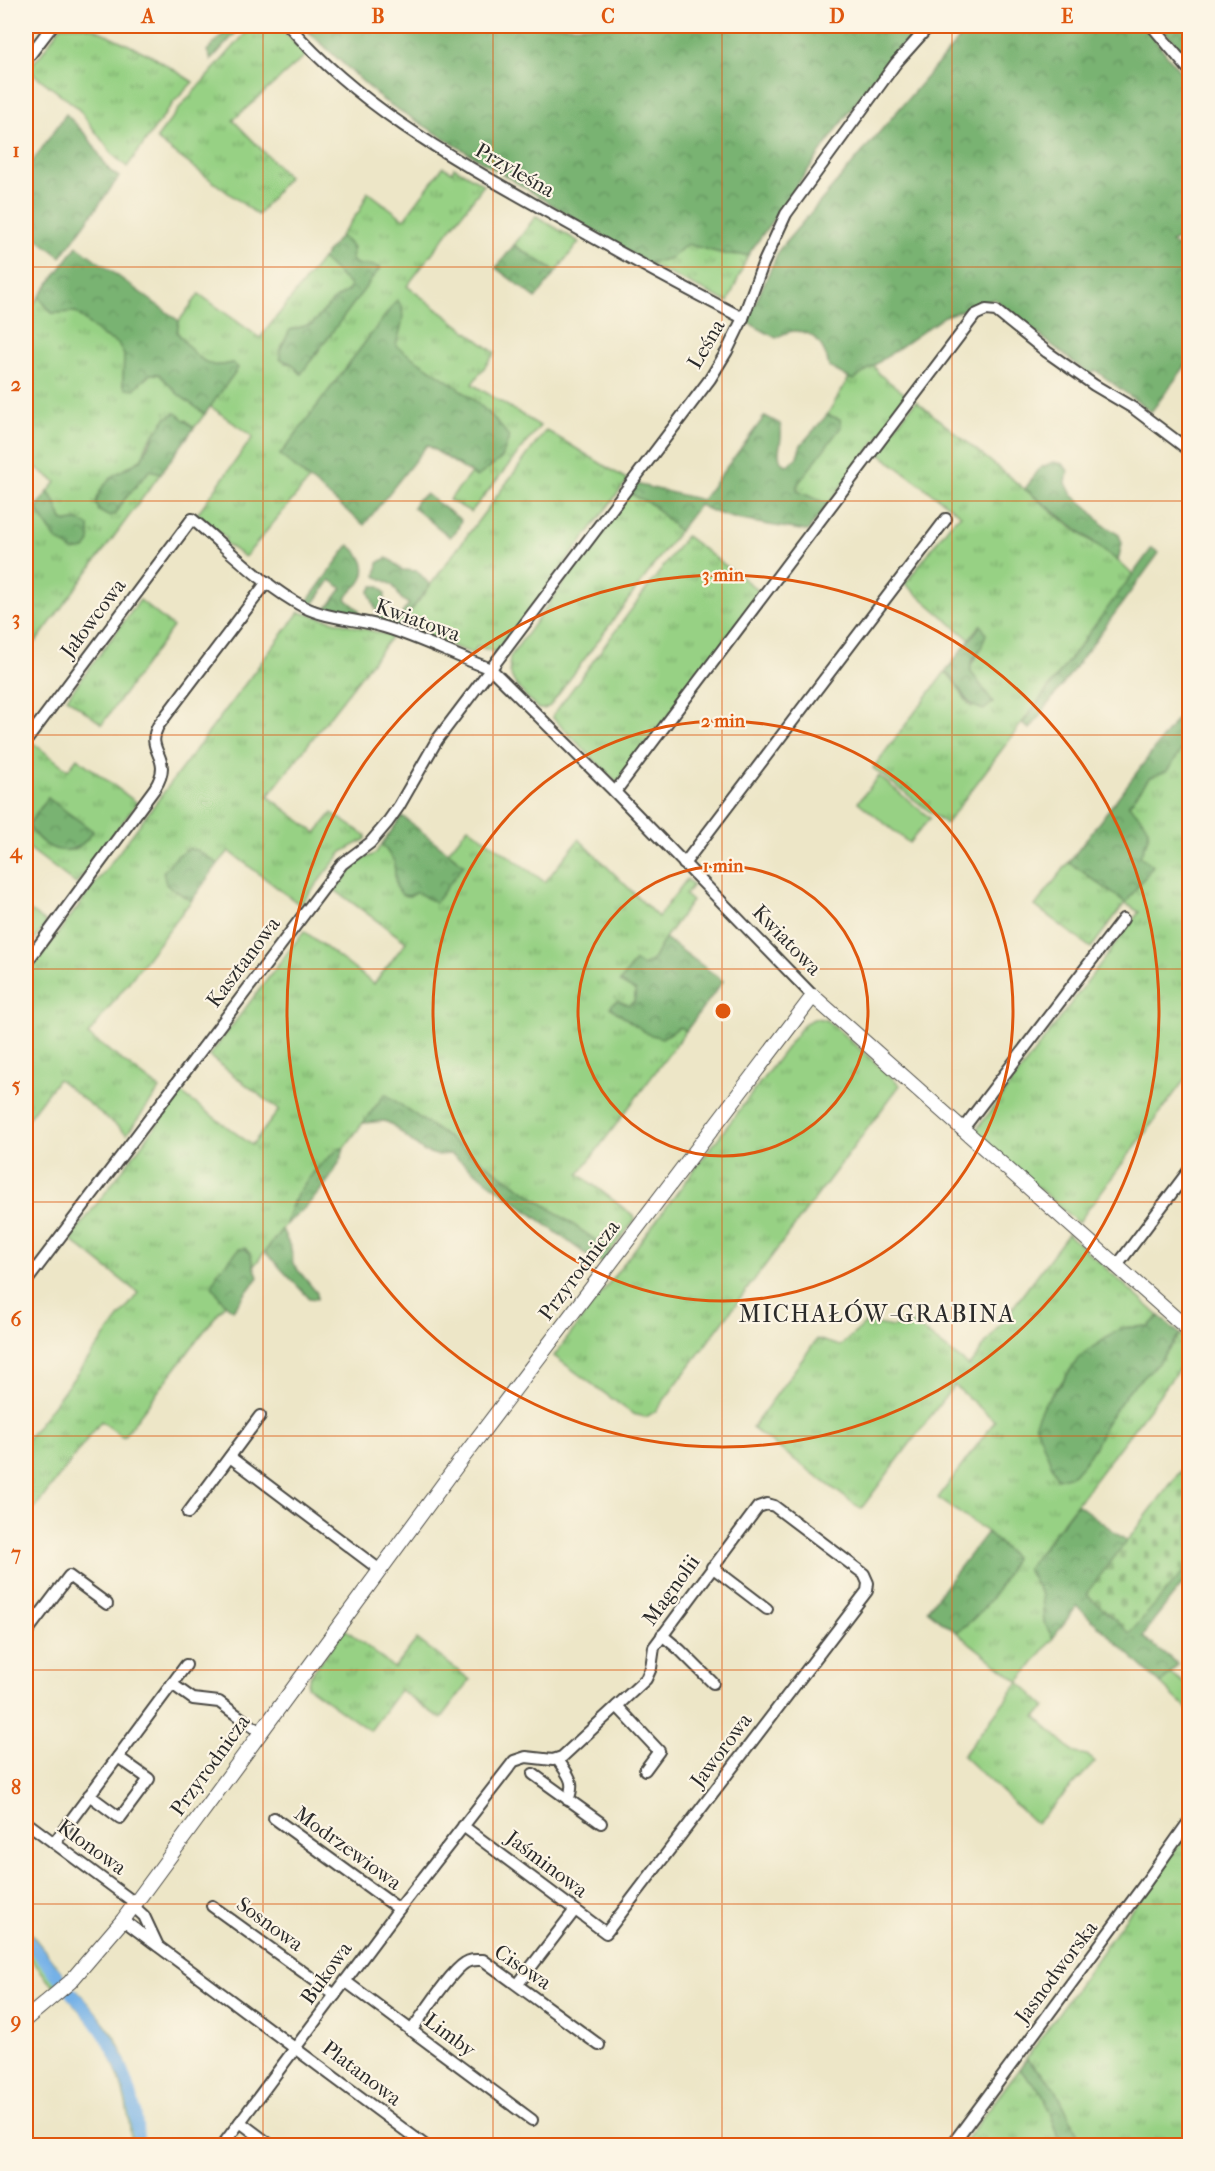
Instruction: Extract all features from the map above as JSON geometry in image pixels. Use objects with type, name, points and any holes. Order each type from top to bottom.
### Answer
[{"type":"street","points":[[26,60],[52,26]]},
{"type":"street","name":"Przyleśna","points":[[289,26],[312,52],[387,115],[487,178],[644,267],[743,318]]},
{"type":"street","name":"Leśna","points":[[491,669],[698,395],[727,351],[786,214],[896,63],[929,26]]},
{"type":"street","points":[[1152,26],[1190,71]]},
{"type":"street","points":[[615,792],[975,315],[986,310],[996,311],[1047,352],[1094,385],[1133,408],[1190,452]]},
{"type":"street","name":"Kwiatowa","points":[[192,519],[267,582],[298,604],[313,611],[410,635],[491,669],[615,792],[813,996],[1190,1331]]},
{"type":"street","name":"Jałowcowa","points":[[26,741],[192,519]]},
{"type":"street","points":[[684,864],[946,519]]},
{"type":"street","points":[[26,963],[155,788],[163,773],[162,763],[154,742],[158,726],[267,582]]},
{"type":"street","name":"Kasztanowa","points":[[26,1282],[342,864],[370,843],[387,823],[437,740],[491,669]]},
{"type":"street","points":[[962,1130],[1123,919]]},
{"type":"street","name":"Przyrodnicza","points":[[26,2019],[70,1982],[123,1920],[380,1570],[813,996]]},
{"type":"street","points":[[1116,1266],[1190,1169]]},
{"type":"street","points":[[188,1513],[260,1416]]},
{"type":"street","points":[[230,1457],[380,1570]]},
{"type":"street","name":"Magnolii","points":[[558,1760],[646,1678],[651,1668],[652,1651],[662,1635],[758,1507],[767,1504],[774,1506],[864,1574],[868,1583],[867,1591]]},
{"type":"street","points":[[712,1567],[767,1609]]},
{"type":"street","points":[[26,1633],[69,1576],[107,1604]]},
{"type":"street","name":"Jaworowa","points":[[606,1934],[867,1591]]},
{"type":"street","points":[[662,1635],[713,1683]]},
{"type":"street","points":[[54,1843],[186,1665]]},
{"type":"street","points":[[172,1684],[193,1699],[219,1702],[261,1732]]},
{"type":"street","points":[[617,1706],[659,1751],[645,1770]]},
{"type":"street","points":[[89,1795],[120,1818],[138,1795],[149,1779],[118,1757]]},
{"type":"street","points":[[463,1826],[514,1761],[526,1757],[558,1760],[572,1782],[572,1792],[568,1800]]},
{"type":"street","points":[[533,1774],[601,1823]]},
{"type":"street","name":"Modrzewiowa","points":[[274,1818],[399,1909]]},
{"type":"street","name":"Jasnodworska","points":[[951,2145],[1190,1820]]},
{"type":"street","name":"Klonowa","points":[[26,1822],[134,1904]]},
{"type":"street","name":"Jaśminowa","points":[[463,1826],[606,1934]]},
{"type":"street","name":"Bukowa","points":[[222,2145],[463,1826]]},
{"type":"street","name":"Platanowa","points":[[134,1904],[144,1916],[158,1946]]},
{"type":"street","name":"Sosnowa","points":[[212,1906],[335,1995]]},
{"type":"street","points":[[518,1984],[575,1910]]},
{"type":"street","name":"Platanowa","points":[[123,1920],[426,2145]]},
{"type":"street","name":"Cisowa","points":[[411,2031],[464,1964],[472,1960],[483,1960],[599,2045]]},
{"type":"street","name":"Limby","points":[[345,1981],[532,2120]]},
{"type":"street","points":[[240,2122],[272,2145]]},
{"type":"green space","points":[[61,26],[95,29],[152,56],[193,82],[173,103],[127,167],[113,155],[77,107],[27,69],[40,56]]},
{"type":"green space","points":[[231,26],[242,26],[211,60],[207,51]]},
{"type":"green space","points":[[252,26],[278,26],[306,55],[233,120],[288,177],[258,215],[156,139],[182,105]]},
{"type":"green space","points":[[302,26],[922,26],[871,81],[748,255],[724,254],[687,244],[671,258],[648,264],[384,101]]},
{"type":"green space","points":[[970,26],[1144,26],[1189,83],[1189,235],[1171,242],[1189,255],[1189,361],[1151,412],[1095,370],[1090,375],[994,299],[945,316],[853,380],[829,367],[819,342],[814,337],[792,331],[776,338],[747,322],[779,250]]},
{"type":"green space","points":[[1161,26],[1189,26],[1189,61]]},
{"type":"green space","points":[[66,114],[88,137],[109,170],[119,177],[61,257],[26,230],[26,171]]},
{"type":"green space","points":[[443,167],[452,172],[454,167],[484,185],[407,286],[495,353],[472,384],[540,426],[471,512],[449,500],[471,473],[477,477],[464,393],[395,346],[401,324],[280,454],[309,480],[245,557],[224,542],[226,538],[197,514],[253,437],[210,406],[238,368],[233,363],[213,365],[197,356],[177,332],[179,321],[199,294],[260,338],[322,259],[350,285],[349,290],[333,301],[312,324],[290,330],[285,363],[292,364],[301,373],[380,268],[359,266],[354,263],[351,257],[353,247],[340,236],[360,210],[368,192],[404,219]]},
{"type":"green space","points":[[536,216],[579,242],[556,272],[514,245]]},
{"type":"green space","points":[[340,236],[352,248],[351,257],[354,263],[380,268],[301,374],[292,364],[280,359],[280,350],[290,330],[312,324],[333,301],[349,290],[350,285],[322,259]]},
{"type":"green space","points":[[687,244],[724,254],[748,255],[728,302],[648,264],[671,258]]},
{"type":"green space","points":[[514,245],[556,272],[536,298],[496,268]]},
{"type":"green space","points":[[77,246],[179,321],[177,332],[202,360],[215,365],[233,363],[238,368],[205,414],[178,394],[159,374],[150,374],[134,389],[126,389],[123,383],[124,355],[118,343],[102,336],[76,312],[52,313],[39,297]]},
{"type":"green space","points":[[39,297],[52,313],[76,312],[102,336],[118,343],[124,355],[123,383],[145,380],[150,374],[159,374],[178,394],[205,414],[194,428],[186,420],[154,434],[139,461],[126,467],[99,511],[108,516],[115,514],[150,470],[161,473],[36,642],[33,628],[26,615],[26,522],[36,508],[56,539],[89,527],[79,521],[68,523],[62,520],[48,492],[56,482],[26,460],[26,315]]},
{"type":"green space","points":[[397,300],[401,305],[403,316],[396,346],[472,398],[486,410],[509,437],[502,458],[477,477],[427,445],[364,525],[280,455]]},
{"type":"green space","points":[[874,365],[879,374],[909,397],[828,504],[797,491],[797,485],[840,427],[840,419],[827,415],[849,378],[854,380]]},
{"type":"green space","points":[[916,401],[1133,575],[946,824],[873,768],[945,672],[972,707],[979,684],[971,666],[981,647],[980,625],[969,639],[905,584],[951,523],[961,515],[876,451]]},
{"type":"green space","points":[[176,413],[194,428],[161,473],[150,470],[115,514],[108,516],[99,511],[96,502],[101,489],[114,475],[141,460],[166,418]]},
{"type":"green space","points":[[827,415],[840,419],[841,427],[797,485],[797,491],[828,504],[808,531],[738,519],[699,505],[679,531],[651,504],[629,493],[636,484],[702,500],[765,416],[780,424],[779,457],[781,462],[787,465],[796,459],[801,445]]},
{"type":"green space","points":[[546,430],[628,480],[497,653],[477,646],[474,654],[399,627]]},
{"type":"green space","points":[[1053,462],[1063,464],[1068,471],[1066,483],[1072,495],[1102,524],[1119,535],[1122,543],[1118,561],[1025,489],[1040,468]]},
{"type":"green space","points":[[48,492],[62,520],[79,521],[89,526],[90,542],[85,549],[73,551],[56,539],[36,508]]},
{"type":"green space","points":[[629,493],[651,504],[679,531],[550,706],[538,709],[516,686],[510,673],[510,657]]},
{"type":"green space","points":[[426,494],[461,520],[457,530],[450,537],[413,507],[418,499]]},
{"type":"green space","points":[[686,536],[762,593],[617,783],[553,718],[553,715]]},
{"type":"green space","points":[[349,545],[358,553],[365,568],[363,578],[346,599],[359,610],[360,617],[327,608],[342,588],[330,580],[312,606],[305,604]]},
{"type":"green space","points":[[1152,548],[1159,553],[1030,729],[1022,724]]},
{"type":"green space","points":[[386,558],[402,570],[417,571],[430,585],[399,627],[377,621],[378,615],[369,592],[373,586],[379,586],[385,593],[385,614],[390,621],[395,623],[409,604],[400,598],[391,584],[376,576],[378,563]]},
{"type":"green space","points":[[140,600],[173,627],[102,724],[67,698]]},
{"type":"green space","points":[[299,612],[392,636],[268,796],[316,833],[332,813],[366,836],[366,839],[342,852],[300,905],[229,851],[218,864],[197,850],[166,884],[191,901],[88,1035],[160,1089],[127,1134],[58,1079],[26,1121],[26,976]]},
{"type":"green space","points":[[981,625],[986,634],[981,648],[971,662],[971,672],[993,702],[984,710],[970,703],[956,682],[945,672]]},
{"type":"green space","points":[[1187,706],[1189,708],[1189,732],[1181,751],[1167,771],[1149,778],[1129,805],[1148,829],[1148,838],[1140,856],[1153,866],[1126,903],[1069,862]]},
{"type":"green space","points":[[1189,732],[1189,1074],[1078,1223],[975,1132],[1139,912],[1125,903],[1091,948],[1035,906],[1069,862],[1125,902],[1148,838],[1128,805],[1149,778],[1181,751]]},
{"type":"green space","points":[[33,743],[68,770],[77,758],[137,803],[76,884],[26,846],[26,754]],"holes":[[[48,798],[75,849],[60,850],[54,847],[28,825]]]},
{"type":"green space","points":[[879,776],[930,818],[909,843],[858,802]]},
{"type":"green space","points":[[48,798],[93,831],[77,847],[60,850],[51,847],[35,835],[28,825]]},
{"type":"green space","points":[[402,816],[464,865],[435,903],[417,892],[409,896],[402,895],[396,886],[394,861],[382,844]]},
{"type":"green space","points":[[468,827],[545,882],[579,839],[658,917],[687,879],[693,885],[685,895],[692,901],[665,938],[653,960],[620,981],[636,991],[634,1002],[629,1005],[624,1004],[615,1011],[637,1026],[668,1035],[680,1027],[686,1031],[579,1174],[634,1216],[635,1220],[611,1251],[385,1094],[344,1148],[339,1149],[314,1171],[293,1202],[286,1224],[254,1266],[250,1254],[212,1286],[225,1304],[123,1437],[101,1421],[26,1520],[26,1441],[138,1293],[70,1239],[181,1093],[252,1145],[279,1110],[209,1056],[304,931],[374,984],[406,942],[335,890],[359,861],[375,854],[382,844],[394,861],[396,886],[409,896],[464,865],[448,852]]},
{"type":"green space","points":[[188,849],[197,850],[218,864],[191,901],[166,884],[163,872],[177,856]]},
{"type":"green space","points":[[26,908],[47,923],[26,951]]},
{"type":"green space","points":[[665,938],[723,981],[686,1031],[680,1027],[662,1038],[648,1034],[610,1007],[618,1001],[629,1005],[634,1002],[636,991],[620,982],[635,961],[643,966],[653,960]]},
{"type":"green space","points":[[816,1018],[826,1020],[835,1027],[900,1085],[656,1411],[646,1417],[633,1414],[554,1356],[805,1023]]},
{"type":"green space","points":[[385,1094],[611,1251],[603,1262],[596,1262],[451,1154],[436,1155],[423,1151],[385,1121],[363,1123]]},
{"type":"green space","points":[[344,1148],[336,1169],[321,1190],[286,1224],[293,1202],[306,1182],[330,1156]]},
{"type":"green space","points":[[282,1229],[291,1249],[293,1264],[317,1293],[317,1299],[309,1298],[265,1252]]},
{"type":"green space","points":[[1068,1234],[1159,1316],[1149,1326],[1121,1328],[1080,1356],[1043,1405],[1094,1448],[1106,1423],[1130,1389],[1157,1364],[1180,1334],[1189,1344],[1189,1356],[1027,1569],[1042,1595],[1044,1622],[1053,1638],[1019,1682],[956,1632],[974,1618],[991,1599],[1014,1557],[987,1532],[938,1498],[995,1421],[954,1385],[861,1509],[752,1428],[817,1339],[840,1346],[867,1322],[892,1327],[913,1323],[969,1366]]},
{"type":"green space","points":[[245,1248],[250,1254],[258,1277],[233,1310],[225,1304],[212,1286],[218,1272],[239,1249]]},
{"type":"green space","points":[[1159,1316],[1180,1334],[1157,1364],[1130,1389],[1106,1423],[1083,1464],[1073,1475],[1057,1479],[1035,1423],[1043,1405],[1080,1356],[1121,1328],[1149,1326]]},
{"type":"green space","points":[[1189,1460],[1189,1565],[1130,1633],[1086,1594]]},
{"type":"green space","points":[[1189,1461],[1189,1576],[1143,1637],[1178,1664],[1161,1684],[1077,1606],[1053,1638],[1044,1622],[1042,1595],[1027,1569],[1077,1504],[1127,1541]]},
{"type":"green space","points":[[987,1532],[1014,1557],[991,1599],[974,1618],[956,1632],[927,1610]]},
{"type":"green space","points":[[345,1629],[394,1668],[417,1639],[470,1680],[441,1719],[400,1690],[370,1731],[307,1686],[310,1676]]},
{"type":"green space","points":[[1170,1673],[1189,1687],[1189,1711],[1161,1684]]},
{"type":"green space","points":[[1019,1682],[1046,1707],[1036,1717],[1075,1753],[1087,1755],[1095,1762],[1036,1824],[963,1756]]},
{"type":"green space","points":[[1189,1828],[1189,2145],[1083,2145],[1054,2086],[1026,2059]]},
{"type":"green space","points":[[26,1927],[64,1977],[53,1986],[26,1953]]},
{"type":"green space","points":[[77,1991],[110,2030],[117,2042],[132,2080],[143,2145],[131,2145],[129,2118],[123,2091],[102,2039],[67,1996]]},
{"type":"green space","points":[[1026,2059],[1054,2086],[1083,2145],[1062,2145],[1043,2093],[1019,2069]]},
{"type":"green space","points":[[1019,2069],[1043,2093],[1062,2145],[961,2146]]},
{"type":"waterway","points":[[26,1938],[59,1978]]},
{"type":"waterway","points":[[71,1993],[99,2026],[120,2063],[133,2103],[138,2146]]},
{"type":"district","name":"MICHAŁÓW-GRABINA","points":[[877,1314]]}]
